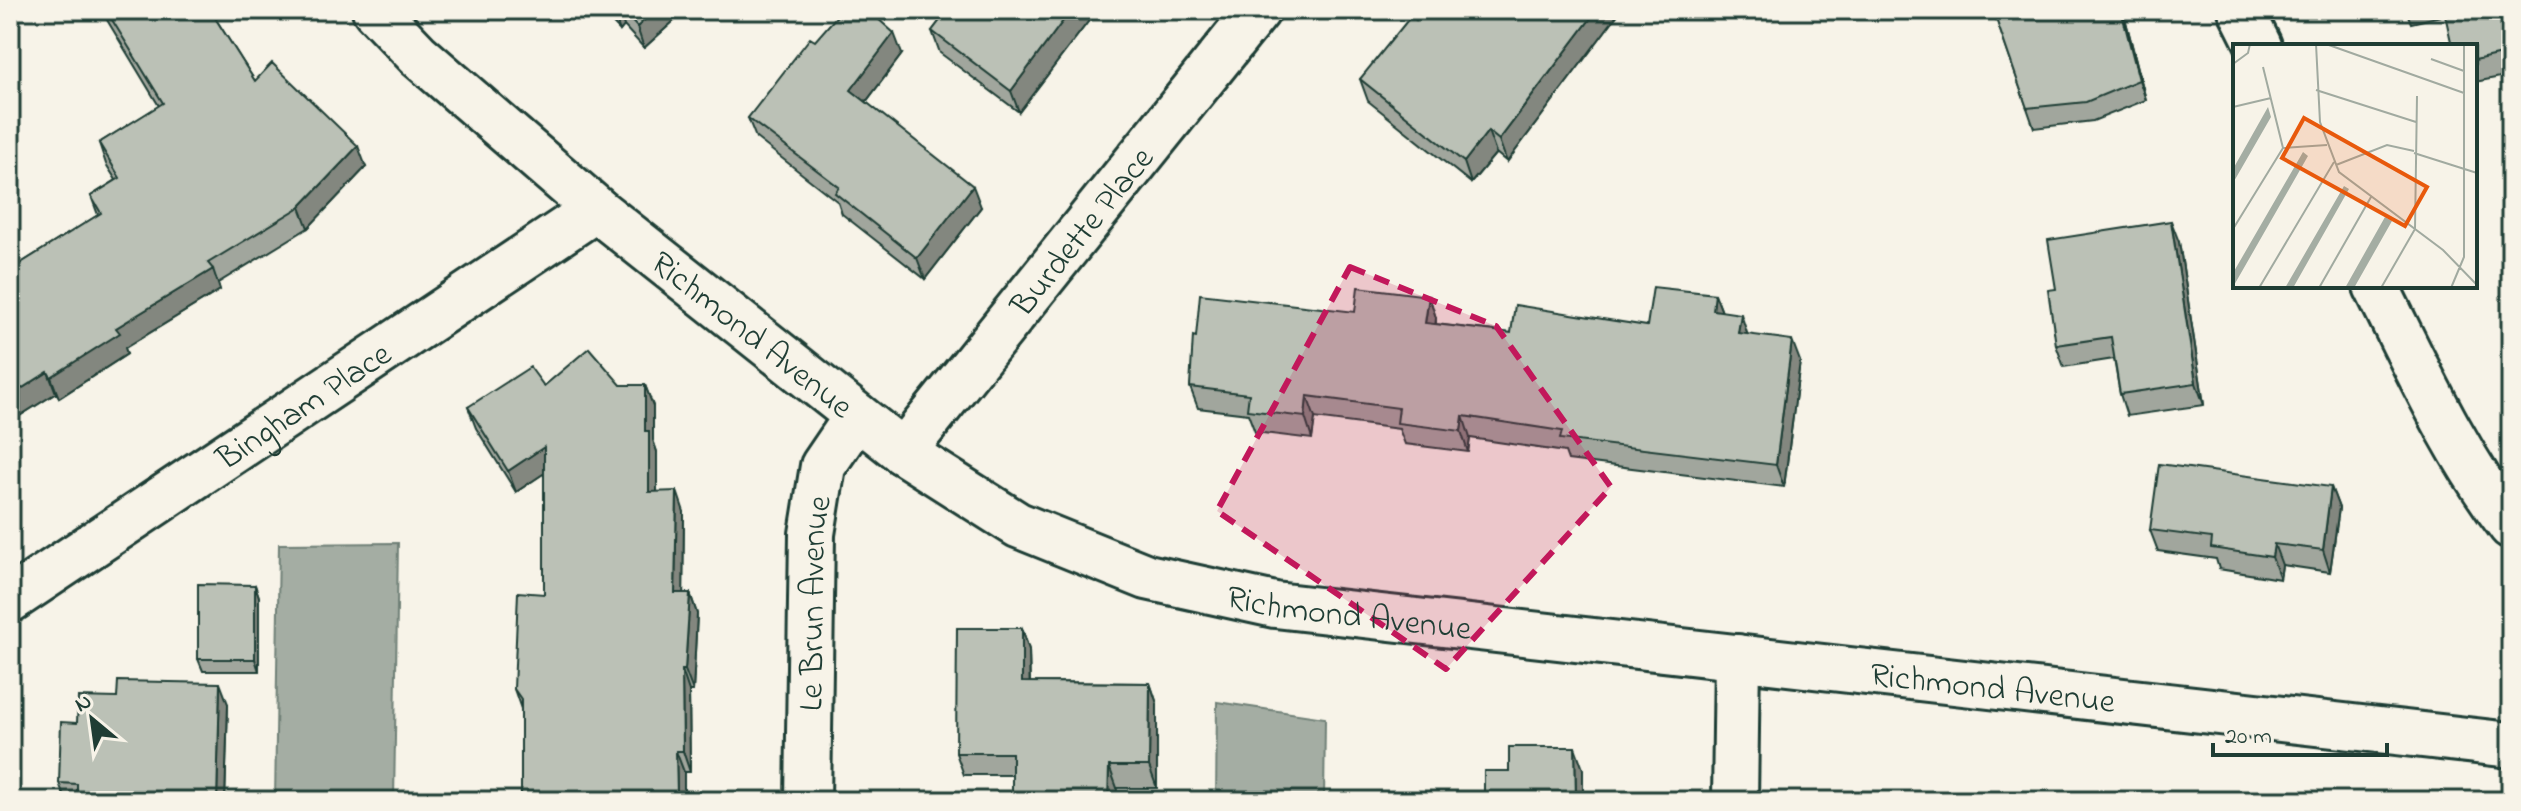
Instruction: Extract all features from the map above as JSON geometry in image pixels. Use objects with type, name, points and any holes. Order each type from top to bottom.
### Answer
[{"type":"street","name":"Richmond Avenue","points":[[375,10],[418,55],[596,209],[903,452],[1018,525],[1147,577],[1275,605],[2511,745]]},
{"type":"street","name":"Burdette Place","points":[[903,452],[1258,10]]},
{"type":"street","points":[[2241,10],[2258,44]]},
{"type":"street","name":"Bingham Place","points":[[10,600],[596,209]]},
{"type":"street","points":[[2377,288],[2421,377],[2481,486],[2511,526]]},
{"type":"street","name":"Le Brun Avenue","points":[[808,801],[812,534],[823,466],[857,416]]},
{"type":"street","points":[[1735,801],[1737,657]]},
{"type":"highlighted area","points":[[1350,267],[1496,326],[1611,487],[1446,669],[1217,511]]},
{"type":"shaded area","points":[[398,543],[394,801],[275,801],[279,544]]},
{"type":"shaded area","points":[[1217,702],[1325,718],[1324,801],[1216,801]]},
{"type":"building","points":[[106,10],[210,10],[255,81],[272,63],[358,146],[300,207],[208,263],[213,269],[116,328],[120,333],[51,377],[48,372],[10,396],[10,270],[101,213],[91,196],[120,178],[99,143],[163,103]]},
{"type":"building","points":[[622,10],[655,10],[637,27]]},
{"type":"building","points":[[842,10],[868,10],[894,33],[851,90],[973,186],[917,258],[835,193],[839,187],[748,118],[810,38],[815,41]]},
{"type":"building","points":[[948,10],[1071,10],[1011,91],[932,31]]},
{"type":"building","points":[[1423,10],[1597,10],[1499,140],[1488,131],[1464,162],[1360,79],[1411,16],[1416,20]]},
{"type":"building","points":[[1993,10],[2121,10],[2139,80],[2086,102],[2027,108]]},
{"type":"building","points":[[2444,10],[2511,10],[2511,57],[2510,52],[2477,60],[2477,44],[2452,44]]},
{"type":"building","points":[[2171,221],[2196,383],[2120,394],[2111,337],[2056,345],[2048,290],[2056,289],[2048,240]]},
{"type":"building","points":[[1358,287],[1429,296],[1425,323],[1511,333],[1515,305],[1647,326],[1653,287],[1715,294],[1713,310],[1741,314],[1738,333],[1792,340],[1776,465],[1560,439],[1562,431],[1463,416],[1461,431],[1397,423],[1399,408],[1307,396],[1305,417],[1247,410],[1249,394],[1190,387],[1193,336],[1196,337],[1200,294],[1355,312]]},
{"type":"building","points":[[589,348],[621,385],[645,385],[649,492],[677,491],[675,593],[690,593],[685,670],[682,670],[683,751],[676,751],[677,794],[669,794],[669,801],[521,801],[521,699],[514,689],[518,592],[544,594],[544,447],[508,471],[468,407],[530,367],[544,386]]},
{"type":"building","points":[[2159,464],[2331,487],[2323,550],[2274,544],[2272,557],[2211,548],[2212,538],[2150,530]]},
{"type":"building","points":[[198,584],[255,585],[255,659],[198,659]]},
{"type":"building","points":[[957,628],[1022,628],[1022,682],[1150,683],[1149,766],[1109,766],[1108,801],[1012,801],[1012,753],[956,753]]},
{"type":"building","points":[[118,681],[220,683],[217,801],[77,801],[77,784],[59,783],[61,722],[77,723],[78,697],[117,698]]},
{"type":"building","points":[[1509,747],[1575,747],[1576,801],[1484,801],[1484,771],[1509,771]]}]
